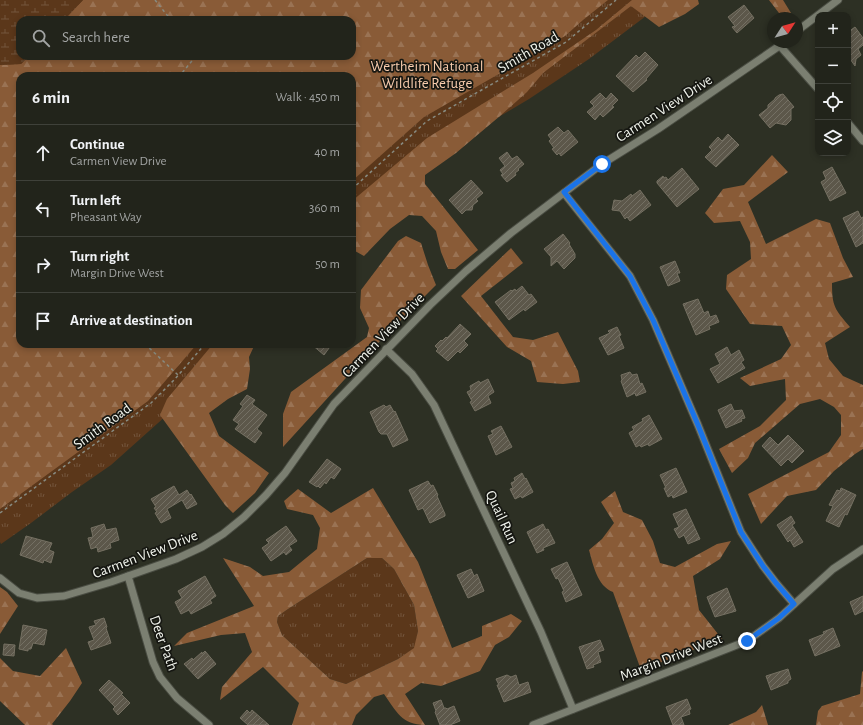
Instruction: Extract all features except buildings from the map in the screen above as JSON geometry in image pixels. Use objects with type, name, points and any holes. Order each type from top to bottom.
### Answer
[{"type":"street","points":[[803,26],[838,0]]},
{"type":"street","name":"Carmen View Drive","points":[[0,578],[19,593],[37,598],[64,596],[176,559],[202,547],[223,534],[244,517],[285,473],[334,404],[386,349],[466,271],[511,233],[564,192],[619,153],[658,129],[776,48]]},
{"type":"street","points":[[785,48],[815,85]]},
{"type":"street","points":[[851,127],[863,141]]},
{"type":"street","points":[[564,192],[630,276],[653,320],[741,532],[763,566],[794,604]]},
{"type":"street","name":"Quail Run","points":[[386,349],[412,374],[434,405],[541,632],[573,710]]},
{"type":"street","name":"Margin Drive West","points":[[533,725],[747,641],[779,618],[833,569],[863,549]]},
{"type":"street","name":"Deer Path","points":[[128,576],[160,677],[177,698],[209,725]]},
{"type":"path","points":[[155,0],[168,16]]},
{"type":"path","name":"Smith Road","points":[[356,185],[427,121],[566,42],[616,0]]},
{"type":"path","points":[[183,72],[193,60]]},
{"type":"path","points":[[149,348],[178,375]]},
{"type":"path","name":"Smith Road","points":[[0,513],[151,403],[202,348]]},
{"type":"green space","name":"Wertheim National Wildlife Refuge","points":[[0,0],[676,0],[650,13],[589,59],[529,99],[482,127],[440,157],[356,233],[356,72],[16,72],[16,348],[239,348],[111,465],[1,544]]},
{"type":"green space","points":[[0,0],[83,0],[68,16],[16,16],[16,60],[25,60],[21,64],[0,65]]},
{"type":"green space","name":"Wertheim National Wildlife Refuge","points":[[83,0],[608,0],[565,36],[424,117],[356,177],[356,72],[16,72],[16,348],[194,348],[148,401],[0,509],[0,65],[21,64],[25,60],[356,60],[356,16],[68,16]]},
{"type":"green space","points":[[632,0],[698,0],[699,4],[685,14],[659,27],[631,6],[543,73],[527,92],[500,116],[456,153],[425,175],[425,184],[478,250],[455,269],[448,269],[441,252],[436,231],[422,216],[409,215],[390,229],[364,256],[356,252],[356,198],[427,138],[533,73],[596,30]]},
{"type":"green space","points":[[769,0],[783,0],[790,12],[778,12]]},
{"type":"green space","points":[[772,155],[788,172],[748,202],[766,244],[816,219],[830,223],[843,258],[853,277],[832,283],[835,307],[850,327],[825,343],[829,359],[843,376],[863,385],[863,449],[834,471],[816,490],[787,496],[761,524],[748,494],[829,452],[841,435],[841,415],[834,407],[820,399],[800,404],[755,443],[748,458],[732,473],[719,449],[760,426],[786,400],[785,379],[750,386],[740,378],[781,359],[791,345],[782,326],[750,324],[726,289],[727,275],[751,259],[750,242],[740,221],[714,223],[705,213],[723,189],[744,185]]},
{"type":"green space","points":[[406,236],[421,243],[436,285],[375,346],[283,447],[283,414],[291,392],[352,348],[356,348],[356,345],[367,337],[369,328],[360,308],[361,290],[398,241]]},
{"type":"green space","points":[[511,248],[523,263],[481,296],[513,337],[533,340],[558,332],[578,371],[580,382],[563,384],[537,382],[531,361],[507,347],[461,296]]},
{"type":"green space","points":[[210,348],[253,348],[249,357],[250,369],[247,389],[228,399],[209,413],[219,436],[269,473],[255,493],[233,513],[225,505],[160,415],[167,399]]},
{"type":"green space","points":[[373,488],[418,562],[452,648],[482,636],[482,626],[511,614],[522,621],[509,637],[495,645],[480,671],[441,686],[421,683],[405,694],[425,725],[411,723],[405,720],[400,716],[384,694],[374,697],[356,715],[352,725],[292,725],[299,703],[263,667],[220,700],[222,687],[252,652],[245,633],[221,635],[174,646],[187,633],[254,606],[223,558],[250,567],[263,576],[289,572],[317,549],[320,528],[313,515],[287,509],[284,501],[298,489],[331,513]],"holes":[[[367,558],[382,558],[394,569],[414,605],[418,631],[414,648],[398,659],[346,684],[330,679],[282,635],[277,622],[278,616]]]},
{"type":"green space","points":[[615,491],[623,512],[642,520],[653,541],[660,563],[675,567],[717,544],[731,541],[720,559],[693,576],[699,610],[722,639],[641,670],[613,592],[599,580],[589,550],[602,539],[614,523],[601,502]]},
{"type":"green space","points":[[367,558],[382,558],[394,569],[414,605],[418,631],[415,648],[398,659],[346,684],[330,679],[282,635],[277,622],[278,616]]},
{"type":"green space","points":[[0,587],[7,592],[18,606],[0,634]]},
{"type":"green space","points":[[66,648],[82,683],[52,724],[53,725],[25,725],[0,701],[0,658],[13,671],[40,676]]},
{"type":"green space","points":[[863,671],[863,725],[816,725],[818,711],[822,706],[860,694]]},
{"type":"green space","points":[[762,705],[768,725],[728,725],[756,712]]},
{"type":"route","points":[[602,164],[564,192],[630,276],[653,320],[698,425],[741,532],[763,566],[794,604],[779,618],[747,641]]}]
